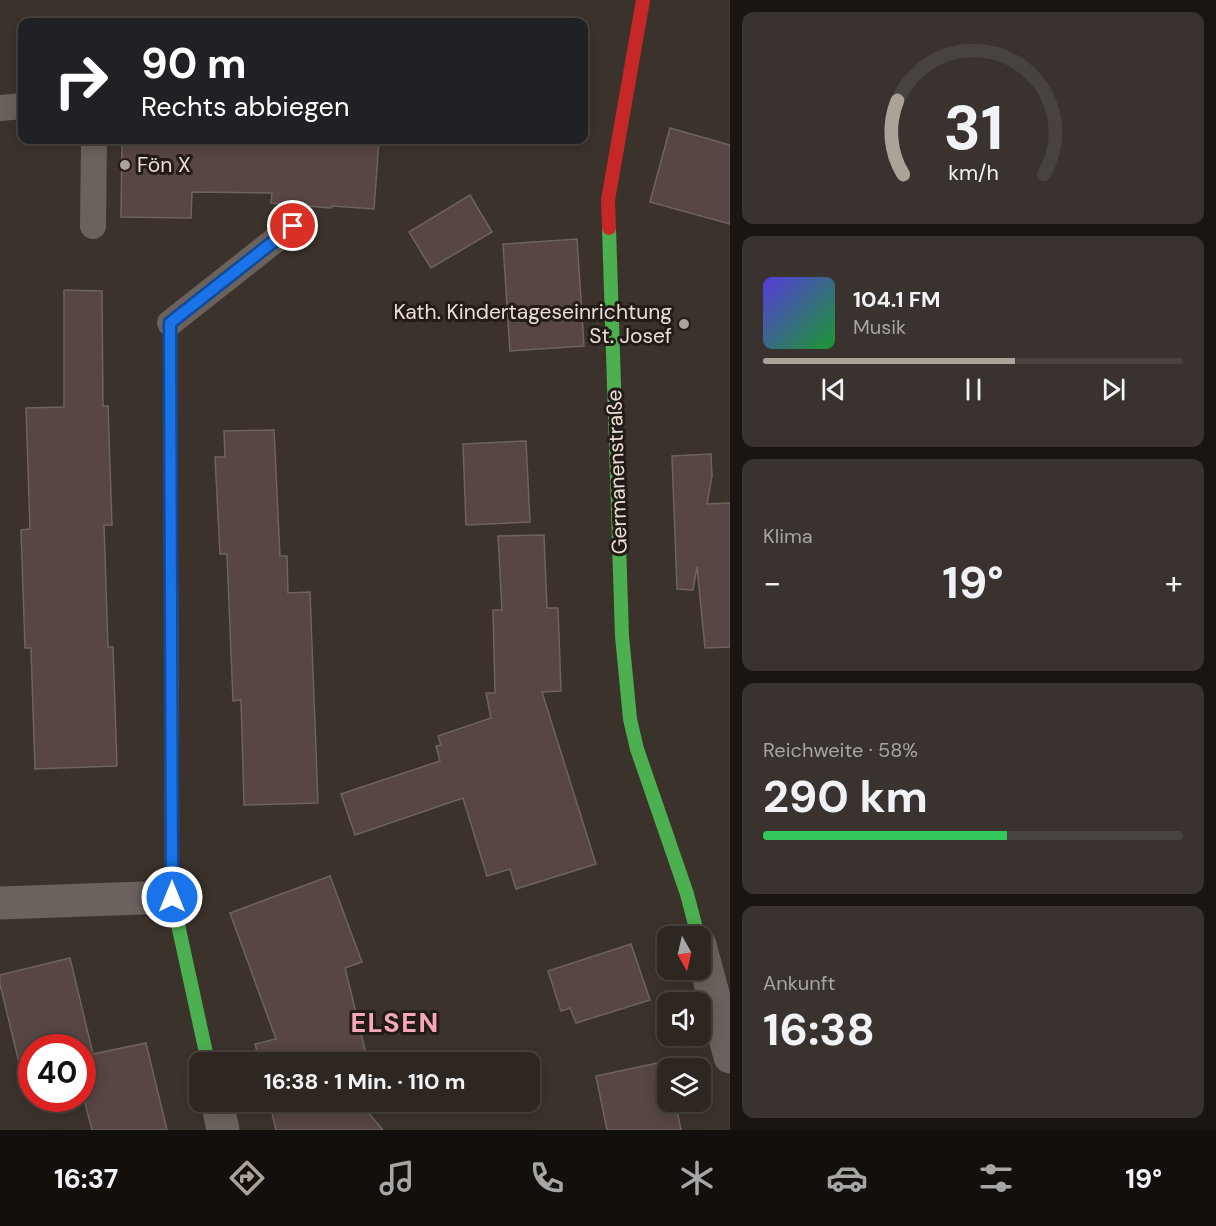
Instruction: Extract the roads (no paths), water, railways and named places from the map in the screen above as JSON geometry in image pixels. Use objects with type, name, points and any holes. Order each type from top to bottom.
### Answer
[{"type":"street","name":"Germanenstraße","points":[[642,0],[609,200],[622,636],[630,719],[636,749],[687,894],[695,926]]},
{"type":"street","points":[[170,323],[172,897],[206,1052]]},
{"type":"street","points":[[0,903],[172,897]]},
{"type":"street","points":[[709,980],[730,1057]]},
{"type":"street","points":[[219,1112],[223,1130]]},
{"type":"lane","points":[[0,108],[18,106]]},
{"type":"lane","points":[[93,226],[94,144]]},
{"type":"lane","points":[[170,323],[293,226]]},
{"type":"place","name":"Fön X","points":[[125,165]]},
{"type":"place","name":"Kath. Kindertageseinrichtung St. Josef","points":[[684,324]]},
{"type":"district","name":"ELSEN","points":[[395,1023]]}]
